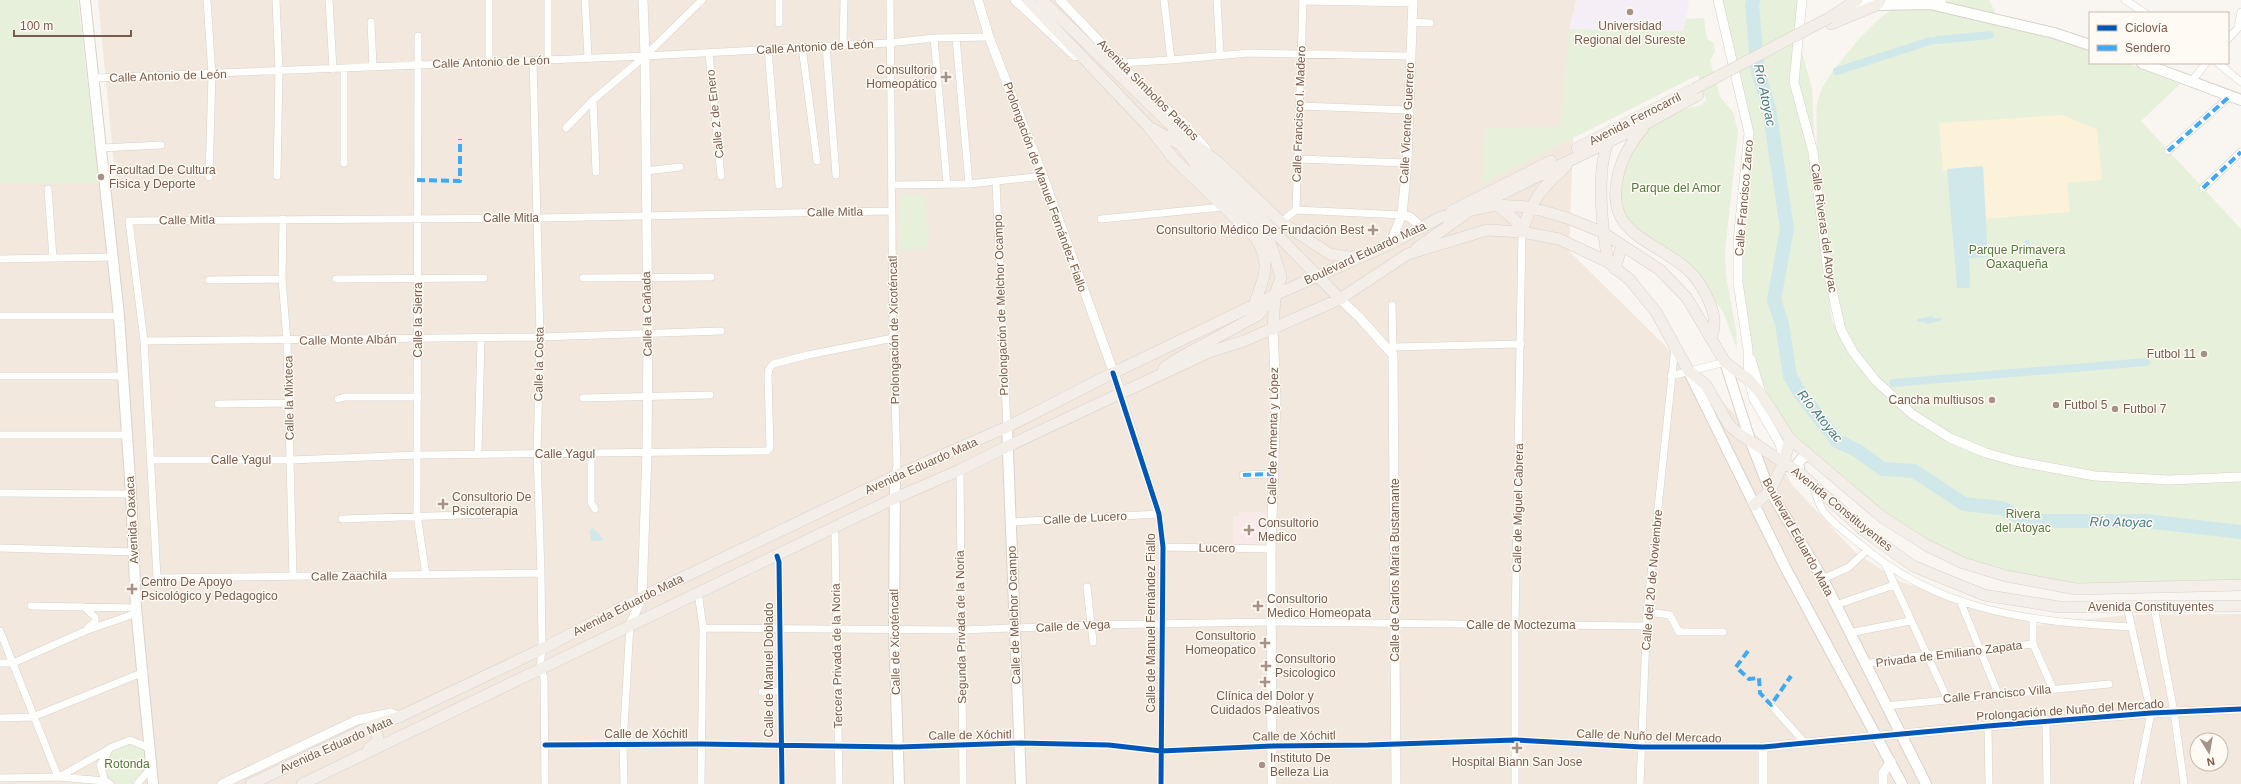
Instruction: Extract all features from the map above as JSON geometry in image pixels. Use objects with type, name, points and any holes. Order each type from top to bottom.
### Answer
[{"type":"main road","name":"Avenida Oaxaca","points":[[85,0],[119,316],[135,552],[136,610],[144,672],[153,784]]},
{"type":"main road","name":"Avenida Símbolos Patrios","points":[[1028,0],[1060,31],[1092,69],[1148,126]]},
{"type":"main road","name":"Avenida Símbolos Patrios","points":[[1042,0],[1172,127]]},
{"type":"main road","points":[[1916,0],[2040,29],[2089,45]]},
{"type":"main road","points":[[1830,21],[1853,1],[1930,4]]},
{"type":"main road","points":[[1830,21],[1878,3]]},
{"type":"main road","name":"Avenida Ferrocarril","points":[[1441,216],[1620,126],[1696,92],[1830,21]]},
{"type":"main road","points":[[2145,64],[2241,100]]},
{"type":"main road","name":"Avenida Ferrocarril","points":[[1408,254],[1469,211],[1649,122],[1696,92]]},
{"type":"main road","points":[[1144,382],[1177,358],[1258,316],[1274,294],[1281,277],[1271,245],[1259,225],[1200,169],[1181,145],[1172,127],[1154,99]]},
{"type":"main road","points":[[1649,122],[1636,136],[1618,173],[1615,190],[1616,206],[1623,222],[1639,238],[1667,254],[1689,271],[1704,289],[1715,319],[1711,339]]},
{"type":"main road","points":[[1148,126],[1181,145],[1211,167],[1340,299]]},
{"type":"main road","points":[[1148,126],[1173,158],[1256,238],[1264,252],[1266,266],[1254,305]]},
{"type":"main road","points":[[1612,266],[1602,232],[1602,176],[1610,140],[1620,126]]},
{"type":"main road","points":[[1172,127],[1219,163],[1281,222],[1330,254],[1355,258]]},
{"type":"main road","points":[[1522,232],[1530,207],[1538,195],[1576,157]]},
{"type":"main road","points":[[1496,205],[1515,220],[1522,232]]},
{"type":"main road","name":"Boulevard Eduardo Mata","points":[[1007,428],[1113,373],[1274,294],[1390,244],[1441,216],[1496,205],[1530,207],[1567,218],[1602,232],[1660,270],[1687,298],[1726,362],[1750,440],[1770,491],[1823,579],[1885,706],[1926,784]]},
{"type":"main road","name":"Boulevard Eduardo Mata","points":[[1008,446],[1209,352],[1273,328],[1340,299],[1408,254],[1487,230],[1522,232],[1559,239],[1612,266],[1630,280],[1656,312],[1688,370],[1785,567],[1902,784]]},
{"type":"main road","points":[[1612,266],[1622,245]]},
{"type":"main road","points":[[1273,328],[1274,294]]},
{"type":"main road","name":"Avenida Constituyentes","points":[[1726,362],[1749,380],[1761,394],[1790,439],[1809,456],[1882,517],[1926,545],[1963,563],[2006,576],[2076,589],[2241,585]]},
{"type":"main road","name":"Avenida Constituyentes","points":[[1688,370],[1711,391],[1729,425],[1800,473],[1812,486],[1863,530],[1913,566],[1984,595],[2059,607],[2241,606]]},
{"type":"main road","name":"Calle de Melchor Ocampo","points":[[1007,428],[1021,784]]},
{"type":"main road","name":"Avenida Eduardo Mata","points":[[251,784],[374,725],[399,716],[542,649],[642,597],[895,476],[1007,428]]},
{"type":"main road","points":[[1754,505],[1770,491],[1784,462],[1790,439]]},
{"type":"main road","name":"Avenida Eduardo Mata","points":[[302,784],[540,668],[1008,446]]},
{"type":"main road","points":[[1800,473],[1798,463],[1803,457],[1809,456]]},
{"type":"main road","name":"Calle de Xicoténcatl","points":[[895,476],[894,629],[899,784]]},
{"type":"main road","points":[[333,769],[342,759],[377,742],[378,737],[374,725]]},
{"type":"street","points":[[207,0],[212,75],[210,177]]},
{"type":"street","points":[[276,0],[279,70],[278,176]]},
{"type":"street","points":[[329,0],[333,69]]},
{"type":"street","points":[[489,0],[489,63]]},
{"type":"street","points":[[548,0],[548,60]]},
{"type":"street","points":[[585,0],[588,57]]},
{"type":"street","name":"Calle la Cañada","points":[[630,625],[642,597],[647,452],[648,334],[646,277],[645,56],[642,0]]},
{"type":"street","points":[[566,128],[593,100],[645,56],[702,0]]},
{"type":"street","points":[[779,0],[779,23]]},
{"type":"street","points":[[843,45],[844,0]]},
{"type":"street","name":"Prolongación de Xicoténcatl","points":[[890,0],[888,43],[893,185],[893,338],[897,464],[895,476]]},
{"type":"street","name":"Prolongación de Manuel Fernández Fiallo","points":[[978,0],[989,37],[1043,176],[1113,373]]},
{"type":"street","name":"Avenida Símbolos Patrios","points":[[1015,0],[1053,38],[1092,69]]},
{"type":"street","name":"Avenida Símbolos Patrios","points":[[1060,0],[1154,99],[1182,122],[1219,163]]},
{"type":"street","points":[[1164,0],[1171,60]]},
{"type":"street","points":[[1217,0],[1220,55]]},
{"type":"street","name":"Calle Francisco Zarco","points":[[1718,0],[1750,133],[1738,241],[1738,282],[1748,350],[1749,380],[1754,399],[1780,444],[1784,462]]},
{"type":"street","name":"Calle Riveras del Atoyac","points":[[1802,0],[1794,82],[1813,152],[1828,272],[1841,330],[1864,368],[1912,414],[1950,438],[1986,453],[2039,466],[2095,476],[2169,480],[2241,477]]},
{"type":"street","points":[[1930,4],[1942,0]]},
{"type":"street","points":[[2125,0],[2143,12]]},
{"type":"street","points":[[1302,1],[1413,2]]},
{"type":"street","name":"Calle Francisco I. Madero","points":[[1296,210],[1302,54],[1302,1]]},
{"type":"street","name":"Calle Vicente Guerrero","points":[[1390,244],[1402,215],[1407,163],[1411,22],[1413,2]]},
{"type":"street","points":[[2229,38],[2240,29],[2241,12]]},
{"type":"street","points":[[371,22],[373,67]]},
{"type":"street","points":[[1411,22],[1430,23]]},
{"type":"street","name":"Calle la Sierra","points":[[418,36],[417,515],[426,575]]},
{"type":"street","name":"Calle Antonio de León","points":[[94,78],[212,75],[279,70],[645,56],[768,48],[888,43],[934,38],[989,37]]},
{"type":"street","points":[[934,38],[947,184]]},
{"type":"street","points":[[956,38],[969,184]]},
{"type":"street","points":[[826,46],[836,175]]},
{"type":"street","points":[[802,47],[817,161]]},
{"type":"street","points":[[768,48],[779,185]]},
{"type":"street","name":"Calle 2 de Enero","points":[[709,53],[721,176]]},
{"type":"street","points":[[1120,63],[1249,53],[1410,56]]},
{"type":"street","name":"Calle la Costa","points":[[533,60],[540,337],[537,454],[541,573],[542,649],[540,668],[544,678],[545,784]]},
{"type":"street","points":[[2191,82],[2205,64]]},
{"type":"street","points":[[2219,64],[2241,82]]},
{"type":"street","points":[[344,68],[344,163]]},
{"type":"street","points":[[2168,151],[2230,96]]},
{"type":"street","points":[[593,100],[596,172]]},
{"type":"street","points":[[1300,106],[1408,110]]},
{"type":"street","points":[[101,148],[162,145]]},
{"type":"street","points":[[2203,188],[2241,152]]},
{"type":"street","points":[[1298,159],[1407,163]]},
{"type":"street","points":[[646,171],[680,167]]},
{"type":"street","points":[[893,185],[969,184],[1043,176]]},
{"type":"street","name":"Prolongación de Melchor Ocampo","points":[[996,182],[1007,428]]},
{"type":"street","points":[[48,189],[53,258]]},
{"type":"street","points":[[1101,219],[1223,207]]},
{"type":"street","points":[[1281,222],[1296,210],[1402,215],[1410,217],[1421,227]]},
{"type":"street","name":"Calle Mitla","points":[[129,221],[538,218],[892,211]]},
{"type":"street","name":"Calle la Mixteca","points":[[283,219],[282,279],[287,341],[293,576]]},
{"type":"street","name":"Avenida Oaxaca","points":[[129,221],[144,341],[157,578]]},
{"type":"street","name":"Calle de Miguel Cabrera","points":[[1515,784],[1515,624],[1522,232]]},
{"type":"street","points":[[0,259],[113,257]]},
{"type":"street","points":[[583,278],[711,277]]},
{"type":"street","points":[[336,279],[484,278]]},
{"type":"street","points":[[210,280],[282,279]]},
{"type":"street","points":[[1340,299],[1393,351],[1521,344]]},
{"type":"street","name":"Calle de Carlos María Bustamante","points":[[1392,305],[1396,784]]},
{"type":"street","points":[[0,316],[119,316]]},
{"type":"street","name":"Calle de Armenta y López","points":[[1272,784],[1271,549],[1276,396],[1273,328]]},
{"type":"street","name":"Calle Monte Albán","points":[[144,341],[287,341],[540,337],[721,330]]},
{"type":"street","points":[[478,454],[482,338]]},
{"type":"street","name":"Calle Yagul","points":[[151,460],[290,460],[418,455],[767,451],[770,448],[768,375],[769,369],[773,364],[808,355],[893,338]]},
{"type":"street","name":"Calle del 20 de Noviembre","points":[[1640,784],[1647,612],[1675,345]]},
{"type":"street","name":"Calle Francisco Zarco","points":[[1748,350],[1761,394]]},
{"type":"street","points":[[1672,376],[1688,370],[1708,368],[1726,362]]},
{"type":"street","name":"Calle de Manuel Fernández Fiallo","points":[[1113,373],[1121,393],[1159,514],[1163,547],[1161,784]]},
{"type":"street","points":[[0,376],[124,376]]},
{"type":"street","points":[[583,398],[710,395]]},
{"type":"street","points":[[338,399],[346,397],[418,397]]},
{"type":"street","points":[[218,404],[289,403]]},
{"type":"street","points":[[0,435],[127,435]]},
{"type":"street","points":[[591,454],[591,502],[595,509]]},
{"type":"street","name":"Segunda Privada de la Noria","points":[[960,470],[963,744],[962,784]]},
{"type":"street","points":[[1243,475],[1274,474]]},
{"type":"street","points":[[1812,486],[1822,510],[1886,566],[1961,603],[2033,619],[2062,623],[2132,627]]},
{"type":"street","points":[[0,493],[131,494]]},
{"type":"street","points":[[342,519],[417,515],[492,514]]},
{"type":"street","name":"Calle de Lucero","points":[[1011,522],[1159,514]]},
{"type":"street","name":"Tercera Privada de la Noria","points":[[832,529],[835,536],[837,744],[839,784]]},
{"type":"street","name":"Lucero","points":[[1163,547],[1271,549]]},
{"type":"street","points":[[0,548],[135,552]]},
{"type":"street","points":[[1823,579],[1849,567],[1867,550]]},
{"type":"street","name":"Calle de Manuel Doblado","points":[[777,556],[779,562],[779,692],[782,784]]},
{"type":"street","points":[[1886,566],[1925,655],[1946,698]]},
{"type":"street","name":"Calle Zaachila","points":[[157,578],[541,573]]},
{"type":"street","points":[[1836,605],[1894,585]]},
{"type":"street","points":[[1087,587],[1093,642]]},
{"type":"street","points":[[696,594],[699,599],[703,628],[700,744],[701,784]]},
{"type":"street","points":[[1961,603],[1998,694]]},
{"type":"street","points":[[31,606],[136,610]]},
{"type":"street","points":[[84,607],[95,617],[96,622],[85,631]]},
{"type":"street","points":[[2127,607],[2151,713],[2137,784]]},
{"type":"street","points":[[2154,607],[2174,712],[2184,784]]},
{"type":"street","points":[[0,663],[13,663],[136,610]]},
{"type":"street","points":[[1647,612],[1670,615],[1679,632],[1723,632]]},
{"type":"street","points":[[2033,619],[2033,644],[2053,689]]},
{"type":"street","points":[[1849,633],[1910,621]]},
{"type":"street","name":"Calle de Vega","points":[[703,628],[961,630],[1014,629],[1092,624],[1163,623],[1271,622],[1395,624]]},
{"type":"street","name":"Calle de Moctezuma","points":[[1395,624],[1646,626]]},
{"type":"street","points":[[624,784],[623,744],[630,625]]},
{"type":"street","points":[[0,631],[58,777]]},
{"type":"street","name":"Privada de Emiliano Zapata","points":[[1864,664],[1925,655],[2033,644]]},
{"type":"street","points":[[0,718],[33,717],[144,672]]},
{"type":"street","name":"Calle Francisco Villa","points":[[1885,706],[1946,698],[2109,684]]},
{"type":"street","points":[[762,692],[779,692]]},
{"type":"street","points":[[1771,705],[1805,743]]},
{"type":"street","name":"Prolongación de Nuño del Mercado","points":[[1901,735],[1988,726],[2151,713],[2241,709]]},
{"type":"street","points":[[222,784],[357,720],[391,713],[399,716]]},
{"type":"street","points":[[2046,722],[2047,784]]},
{"type":"street","points":[[1988,726],[1990,784]]},
{"type":"street","name":"Calle de Nuño del Mercado","points":[[1396,745],[1515,740],[1642,746],[1763,747],[1901,735]]},
{"type":"street","points":[[58,777],[110,748],[130,740],[149,748]]},
{"type":"street","name":"Calle de Xóchitl","points":[[545,745],[837,744],[899,747],[1020,743],[1109,745],[1161,751],[1273,746],[1396,745]]},
{"type":"street","points":[[1763,747],[1763,784]]},
{"type":"street","points":[[108,783],[100,766],[110,748]]},
{"type":"street","points":[[1883,784],[1883,773],[1891,762]]},
{"type":"street","points":[[136,784],[140,782],[151,768]]},
{"type":"street","points":[[0,778],[58,777],[108,783]]},
{"type":"shaded area","points":[[98,0],[1681,0],[1577,31],[1569,251],[1774,453],[1792,485],[1856,553],[1899,581],[2037,625],[2126,615],[2241,614],[2241,784],[0,784],[0,183],[116,183]]},
{"type":"shaded area","name":"Universidad Regional del Sureste","points":[[1576,0],[1688,0],[1689,5],[1683,31],[1569,29]]},
{"type":"shaded area","name":"Consultorio Medico","points":[[1239,512],[1266,512],[1265,544],[1233,544],[1233,516],[1239,516]]},
{"type":"green space","points":[[0,0],[78,0],[99,183],[0,183]]},
{"type":"green space","name":"Parque Primavera Oaxaqueña","points":[[1717,0],[1800,0],[1796,30],[1812,89],[1815,153],[1817,138],[1816,114],[1818,99],[1821,91],[1833,71],[1865,33],[1885,14],[1893,10],[1911,8],[1935,10],[1962,14],[2020,27],[2089,49],[2089,64],[2129,64],[2180,84],[2141,121],[2241,229],[2241,585],[2076,589],[2006,576],[1933,548],[1882,517],[1786,433],[1748,350],[1738,282],[1749,142]],"holes":[[[1819,219],[1841,318],[1861,357],[1832,322]]]},
{"type":"green space","points":[[1950,0],[1989,0],[1997,16],[1944,4]]},
{"type":"green space","name":"Parque del Amor","points":[[1704,18],[1707,39],[1714,43],[1715,51],[1710,60],[1720,97],[1733,112],[1738,132],[1725,251],[1726,276],[1736,330],[1737,349],[1723,312],[1710,293],[1660,244],[1636,231],[1615,199],[1630,149],[1648,129],[1678,111],[1701,105],[1706,100],[1698,75],[1482,184],[1485,128],[1560,127],[1569,29],[1683,31],[1686,19]]},
{"type":"green space","points":[[899,194],[926,195],[927,249],[899,250]]},
{"type":"green space","name":"Rotonda","points":[[130,741],[149,749],[150,768],[134,784],[121,784],[113,782],[107,776],[102,766],[110,749]]},
{"type":"sand","points":[[2062,115],[2097,129],[2102,180],[2067,183],[2070,212],[1983,219],[1980,169],[1943,171],[1939,123]]},
{"type":"water","points":[[1983,166],[1988,257],[1969,258],[1970,288],[1957,288],[1947,169]]},
{"type":"water","points":[[2029,240],[2030,254],[2025,255],[2024,241]]},
{"type":"water","points":[[1933,316],[1933,318],[1941,318],[1941,321],[1926,324],[1925,322],[1917,322],[1917,319]]},
{"type":"water","points":[[593,528],[603,539],[602,541],[591,541],[590,530]]},
{"type":"waterway","name":"Río Atoyac","points":[[1753,0],[1752,6],[1758,72],[1769,108],[1787,229],[1774,300],[1782,324],[1790,376],[1800,393],[1837,441],[1858,451],[1883,469],[1914,471],[1964,504],[2002,508],[2027,521],[2145,521],[2241,532]]},
{"type":"waterway","points":[[1937,40],[1990,35]]},
{"type":"waterway","points":[[1837,71],[1930,41]]},
{"type":"waterway","points":[[1893,383],[2146,362]]},
{"type":"marked path","points":[[2168,151],[2230,96]]},
{"type":"marked path","points":[[417,180],[460,181],[460,139]]},
{"type":"marked path","points":[[2203,188],[2241,152]]},
{"type":"marked path","points":[[1243,475],[1274,474]]},
{"type":"marked path","points":[[1748,651],[1736,667],[1749,679],[1759,678],[1760,693],[1771,705],[1791,676]]},
{"type":"cycle path","points":[[1113,373],[1159,514],[1163,547],[1161,784]]},
{"type":"cycle path","points":[[777,556],[779,562],[782,784]]},
{"type":"cycle path","points":[[545,745],[700,744],[899,747],[1020,743],[1109,745],[1161,751],[1273,746],[1368,745],[1515,740],[1642,747],[1763,747],[1988,726],[2151,713],[2241,709]]},
{"type":"place","name":"Universidad Regional del Sureste","points":[[1630,12]]},
{"type":"place","name":"Consultorio Homeopático","points":[[946,77]]},
{"type":"place","name":"Facultad De Cultura Fisica y Deporte","points":[[101,177]]},
{"type":"place","name":"Consultorio Médico De Fundación Best","points":[[1373,230]]},
{"type":"place","name":"Futbol 11","points":[[2204,354]]},
{"type":"place","name":"Cancha multiusos","points":[[1992,400]]},
{"type":"place","name":"Futbol 5","points":[[2056,405]]},
{"type":"place","name":"Futbol 7","points":[[2115,409]]},
{"type":"place","name":"Consultorio De Psicoterapia","points":[[443,504]]},
{"type":"place","name":"Consultorio Medico","points":[[1249,530]]},
{"type":"place","name":"Centro De Apoyo Psicológico y Pedagogico","points":[[132,589]]},
{"type":"place","name":"Consultorio Medico Homeopata","points":[[1258,606]]},
{"type":"place","name":"Consultorio Homeopatico","points":[[1265,643]]},
{"type":"place","name":"Consultorio Psicologico","points":[[1266,666]]},
{"type":"place","name":"Clínica del Dolor y Cuidados Paleativos","points":[[1265,682]]},
{"type":"place","name":"Hospital Biann San Jose","points":[[1517,748]]},
{"type":"place","name":"Instituto De Belleza Lia","points":[[1262,765]]},
{"type":"park label","name":"Rivera del Atoyac","points":[[2023,521]]}]
